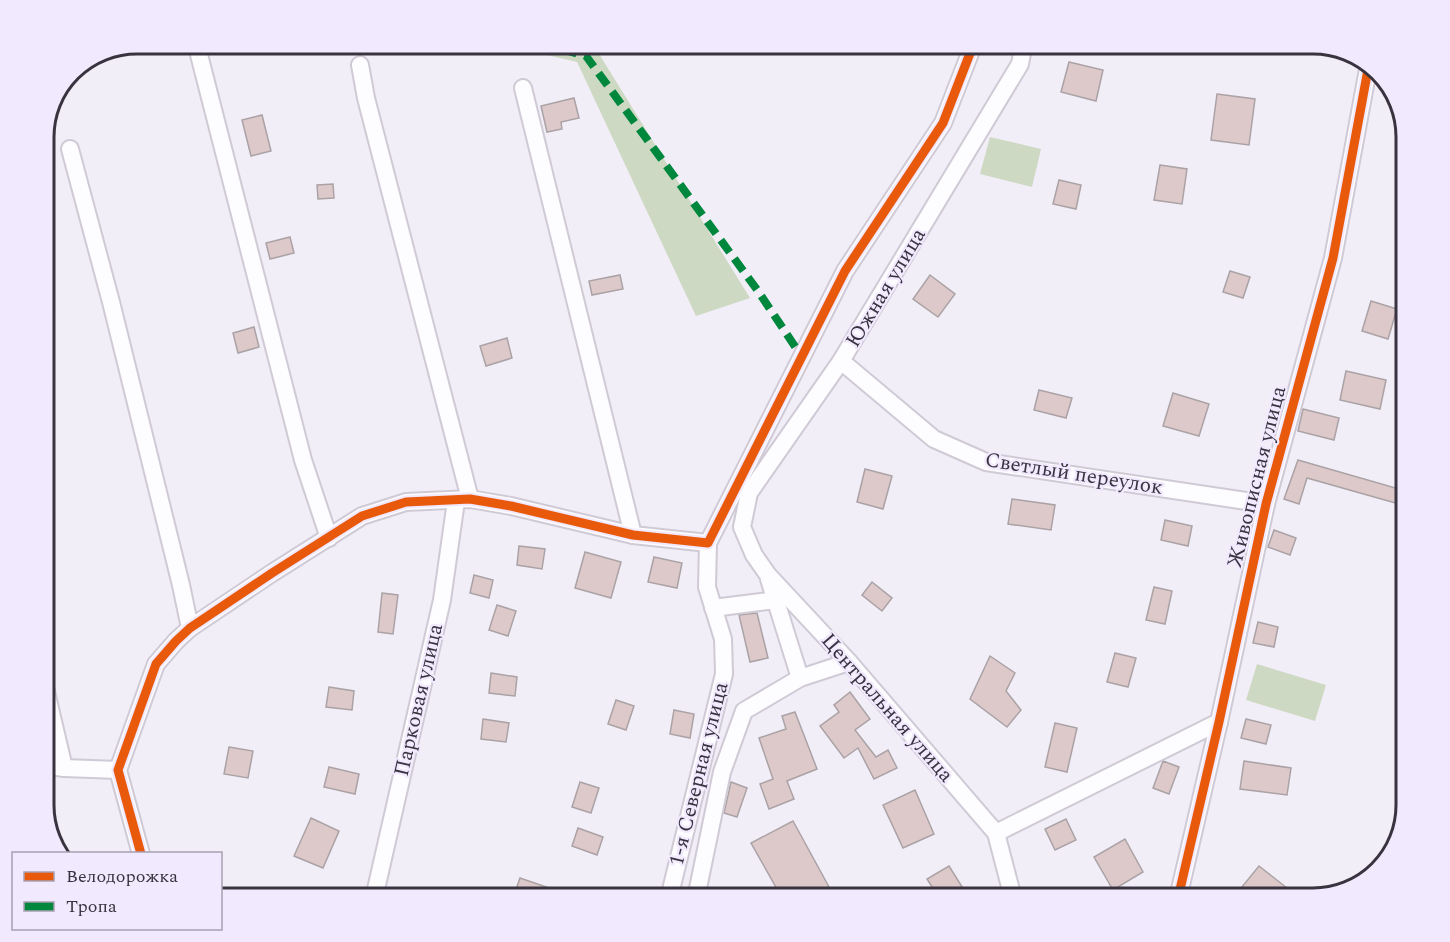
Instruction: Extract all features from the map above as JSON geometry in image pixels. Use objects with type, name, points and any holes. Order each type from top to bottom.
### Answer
[{"type":"street","points":[[199,54],[303,460],[329,538]]},
{"type":"street","points":[[140,852],[118,770],[156,664],[176,640],[190,628],[362,516],[406,502],[463,500],[511,506],[633,536],[708,543],[845,271],[943,123],[970,54]]},
{"type":"street","name":"Южная улица","points":[[742,527],[749,493],[842,361],[1020,64],[1022,54]]},
{"type":"street","points":[[360,65],[463,500]]},
{"type":"street","name":"Живописная улица","points":[[1180,888],[1266,504],[1333,258],[1367,74]]},
{"type":"street","points":[[523,88],[633,536]]},
{"type":"street","points":[[70,148],[182,585],[190,628]]},
{"type":"street","name":"Светлый переулок","points":[[842,361],[934,439],[986,462],[1266,504]]},
{"type":"street","name":"Парковая улица","points":[[376,888],[463,500]]},
{"type":"street","name":"Центральная улица","points":[[742,527],[754,555],[768,575],[849,662],[996,833],[1010,888]]},
{"type":"street","name":"1-я Северная улица","points":[[671,888],[724,674],[723,639],[707,587],[708,543]]},
{"type":"street","points":[[768,575],[800,678]]},
{"type":"street","points":[[714,608],[776,600]]},
{"type":"street","points":[[698,888],[722,772],[744,711],[800,678],[849,662]]},
{"type":"street","points":[[996,833],[1219,722]]},
{"type":"street","points":[[54,726],[64,768]]},
{"type":"street","points":[[54,766],[118,770]]},
{"type":"green space","points":[[542,54],[599,54],[750,298],[696,316],[577,62]]},
{"type":"green space","points":[[990,137],[1041,149],[1032,187],[980,174]]},
{"type":"green space","points":[[1257,664],[1326,685],[1315,721],[1246,700]]},
{"type":"building","points":[[1069,62],[1103,70],[1096,101],[1061,92]]},
{"type":"building","points":[[1217,94],[1255,99],[1249,145],[1211,140]]},
{"type":"building","points":[[574,98],[579,118],[561,122],[562,129],[547,132],[541,106]]},
{"type":"building","points":[[262,115],[271,151],[251,156],[242,120]]},
{"type":"building","points":[[1160,165],[1187,169],[1182,204],[1154,200]]},
{"type":"building","points":[[1059,180],[1081,185],[1076,209],[1053,204]]},
{"type":"building","points":[[333,184],[334,198],[318,199],[317,185]]},
{"type":"building","points":[[290,237],[294,253],[270,259],[266,243]]},
{"type":"building","points":[[1230,271],[1250,277],[1243,298],[1223,292]]},
{"type":"building","points":[[620,275],[623,289],[592,295],[589,281]]},
{"type":"building","points":[[930,275],[955,294],[938,317],[913,299]]},
{"type":"building","points":[[1371,301],[1396,309],[1388,339],[1362,331]]},
{"type":"building","points":[[254,327],[259,347],[238,353],[233,333]]},
{"type":"building","points":[[507,338],[512,358],[486,366],[480,346]]},
{"type":"building","points":[[1346,371],[1386,380],[1380,409],[1340,400]]},
{"type":"building","points":[[1039,390],[1072,398],[1066,418],[1034,410]]},
{"type":"building","points":[[1173,393],[1209,404],[1199,436],[1163,426]]},
{"type":"building","points":[[1303,409],[1339,418],[1334,440],[1298,431]]},
{"type":"building","points":[[1298,460],[1396,488],[1396,503],[1307,478],[1299,504],[1284,499]]},
{"type":"building","points":[[865,469],[892,476],[883,509],[857,502]]},
{"type":"building","points":[[1012,499],[1055,505],[1051,530],[1008,524]]},
{"type":"building","points":[[1165,520],[1192,526],[1188,546],[1161,540]]},
{"type":"building","points":[[1274,530],[1296,538],[1290,555],[1268,547]]},
{"type":"building","points":[[519,546],[545,549],[542,569],[517,565]]},
{"type":"building","points":[[585,552],[621,562],[611,598],[575,588]]},
{"type":"building","points":[[654,557],[682,563],[677,588],[648,582]]},
{"type":"building","points":[[474,575],[493,580],[489,598],[470,593]]},
{"type":"building","points":[[872,582],[892,598],[882,611],[862,595]]},
{"type":"building","points":[[1154,587],[1172,591],[1165,624],[1146,620]]},
{"type":"building","points":[[382,593],[398,595],[393,634],[378,632]]},
{"type":"building","points":[[497,605],[516,611],[508,636],[489,630]]},
{"type":"building","points":[[757,613],[768,658],[750,662],[739,615]]},
{"type":"building","points":[[1258,622],[1278,627],[1274,647],[1253,643]]},
{"type":"building","points":[[1115,653],[1136,658],[1128,687],[1107,682]]},
{"type":"building","points":[[990,656],[1015,673],[1006,691],[1021,710],[1007,727],[970,699]]},
{"type":"building","points":[[491,673],[517,677],[515,696],[489,693]]},
{"type":"building","points":[[329,687],[354,691],[352,710],[326,707]]},
{"type":"building","points":[[850,692],[870,719],[855,730],[876,757],[888,750],[897,768],[874,779],[858,748],[844,758],[820,726],[839,712],[834,705]]},
{"type":"building","points":[[616,700],[634,706],[626,730],[608,724]]},
{"type":"building","points":[[674,710],[694,714],[690,738],[670,734]]},
{"type":"building","points":[[795,712],[817,769],[787,781],[794,799],[769,809],[760,784],[773,779],[759,738],[786,729],[782,716]]},
{"type":"building","points":[[483,719],[509,723],[506,742],[481,739]]},
{"type":"building","points":[[1246,719],[1271,725],[1266,744],[1241,738]]},
{"type":"building","points":[[1055,723],[1077,728],[1067,772],[1045,767]]},
{"type":"building","points":[[229,747],[253,751],[248,778],[224,774]]},
{"type":"building","points":[[1163,761],[1179,767],[1169,794],[1153,788]]},
{"type":"building","points":[[1244,761],[1291,768],[1287,795],[1240,789]]},
{"type":"building","points":[[329,767],[359,774],[355,794],[324,787]]},
{"type":"building","points":[[580,782],[599,788],[591,813],[572,807]]},
{"type":"building","points":[[731,782],[747,788],[737,817],[724,813]]},
{"type":"building","points":[[915,790],[934,834],[903,848],[883,805]]},
{"type":"building","points":[[311,818],[339,831],[323,868],[294,856]]},
{"type":"building","points":[[1066,819],[1076,840],[1055,850],[1045,829]]},
{"type":"building","points":[[793,821],[830,888],[776,888],[751,843]]},
{"type":"building","points":[[578,828],[603,837],[597,855],[572,846]]},
{"type":"building","points":[[1125,839],[1143,872],[1116,888],[1112,888],[1094,857]]},
{"type":"building","points":[[949,866],[963,888],[933,888],[927,879]]},
{"type":"building","points":[[1259,866],[1287,888],[1241,888]]},
{"type":"building","points":[[520,878],[549,888],[516,888]]},
{"type":"marked path","points":[[579,54],[586,56],[758,291],[802,357]]},
{"type":"cycle path","points":[[140,852],[118,770],[156,664],[190,628],[362,516],[406,502],[470,499],[511,506],[633,535],[708,543],[845,271],[943,123],[970,54]]},
{"type":"cycle path","points":[[1180,888],[1266,504],[1333,258],[1367,74]]}]
